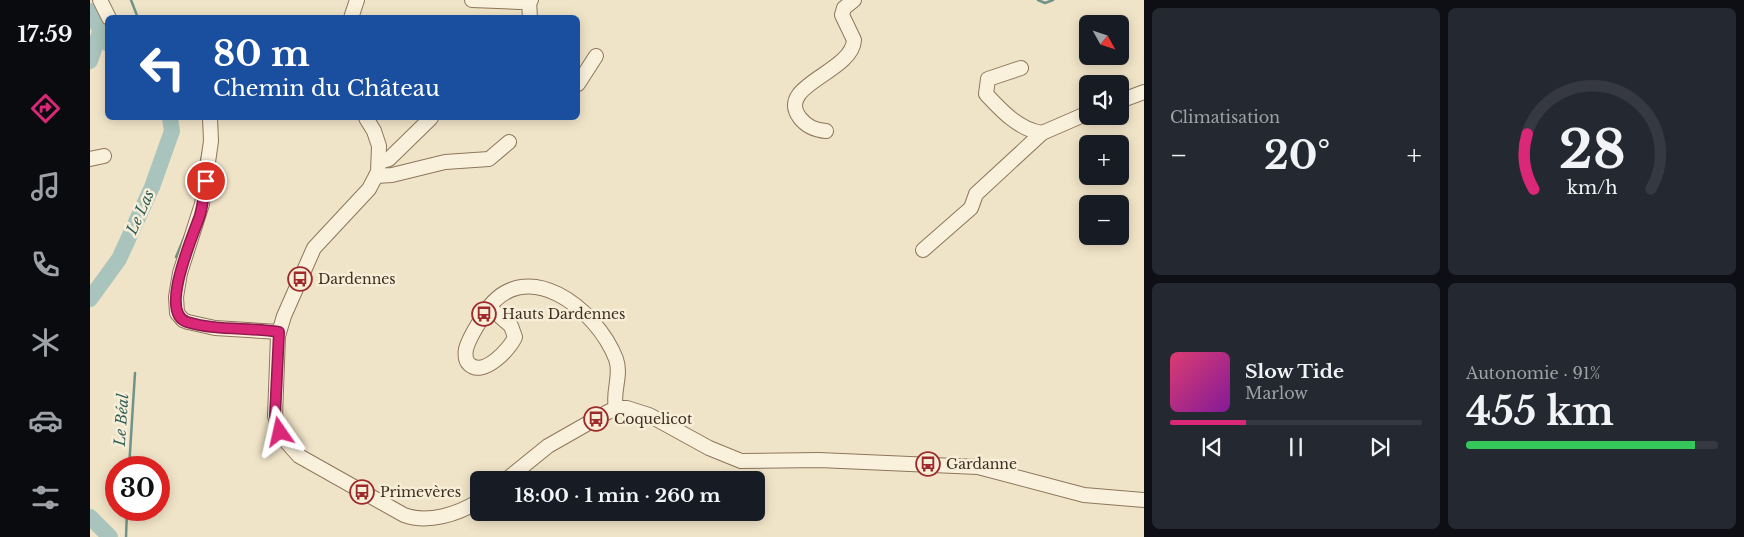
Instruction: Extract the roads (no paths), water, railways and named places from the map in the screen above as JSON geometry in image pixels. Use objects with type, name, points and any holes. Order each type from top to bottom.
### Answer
[{"type":"street","points":[[100,0],[108,15]]},
{"type":"street","points":[[352,15],[357,0]]},
{"type":"street","points":[[472,0],[530,0],[530,15]]},
{"type":"street","points":[[826,131],[811,129],[806,125],[797,113],[795,104],[802,89],[848,56],[854,40],[842,14],[844,8],[854,0]]},
{"type":"street","points":[[580,81],[596,56]]},
{"type":"street","points":[[1021,68],[988,79],[986,94],[1008,117],[1031,131],[1042,133]]},
{"type":"street","points":[[1129,98],[1144,92]]},
{"type":"street","points":[[923,250],[971,208],[976,194],[1042,133],[1079,117]]},
{"type":"street","points":[[211,120],[211,145],[202,204],[180,273],[176,297],[177,312],[183,320],[215,328],[279,332]]},
{"type":"street","points":[[367,120],[378,140],[379,162],[376,176],[369,189],[314,248],[284,316],[279,332],[275,416],[284,439],[299,456],[410,518],[424,518],[452,513],[470,505]]},
{"type":"street","points":[[379,162],[390,159],[429,120]]},
{"type":"street","points":[[376,176],[392,175],[445,162],[489,159],[509,142]]},
{"type":"street","points":[[489,306],[504,292],[536,286],[564,297],[585,313],[596,325],[617,362],[616,408]]},
{"type":"street","points":[[517,471],[548,446],[616,408],[633,410],[649,415],[709,448],[741,461],[819,460],[978,467],[1084,495],[1144,500]]},
{"type":"waterway","name":"Le Béal","points":[[131,0],[137,15]]},
{"type":"waterway","points":[[1038,0],[1045,3],[1053,0]]},
{"type":"waterway","name":"Le Las","points":[[90,11],[105,38]]},
{"type":"waterway","points":[[90,61],[100,32]]},
{"type":"waterway","name":"Le Las","points":[[90,299],[119,259],[152,187],[172,131],[170,120]]},
{"type":"waterway","name":"Le Béal","points":[[196,182],[203,152]]},
{"type":"waterway","name":"Le Béal","points":[[176,257],[186,233]]},
{"type":"waterway","name":"Le Béal","points":[[130,456],[135,373]]},
{"type":"waterway","name":"Le Las","points":[[90,517],[110,537]]},
{"type":"waterway","name":"Le Béal","points":[[126,537],[127,521]]},
{"type":"place","name":"Dardennes","points":[[300,279]]},
{"type":"place","name":"Hauts Dardennes","points":[[484,314]]},
{"type":"place","name":"Coquelicot","points":[[596,419]]},
{"type":"place","name":"Gardanne","points":[[928,464]]},
{"type":"place","name":"Primevères","points":[[362,492]]}]
